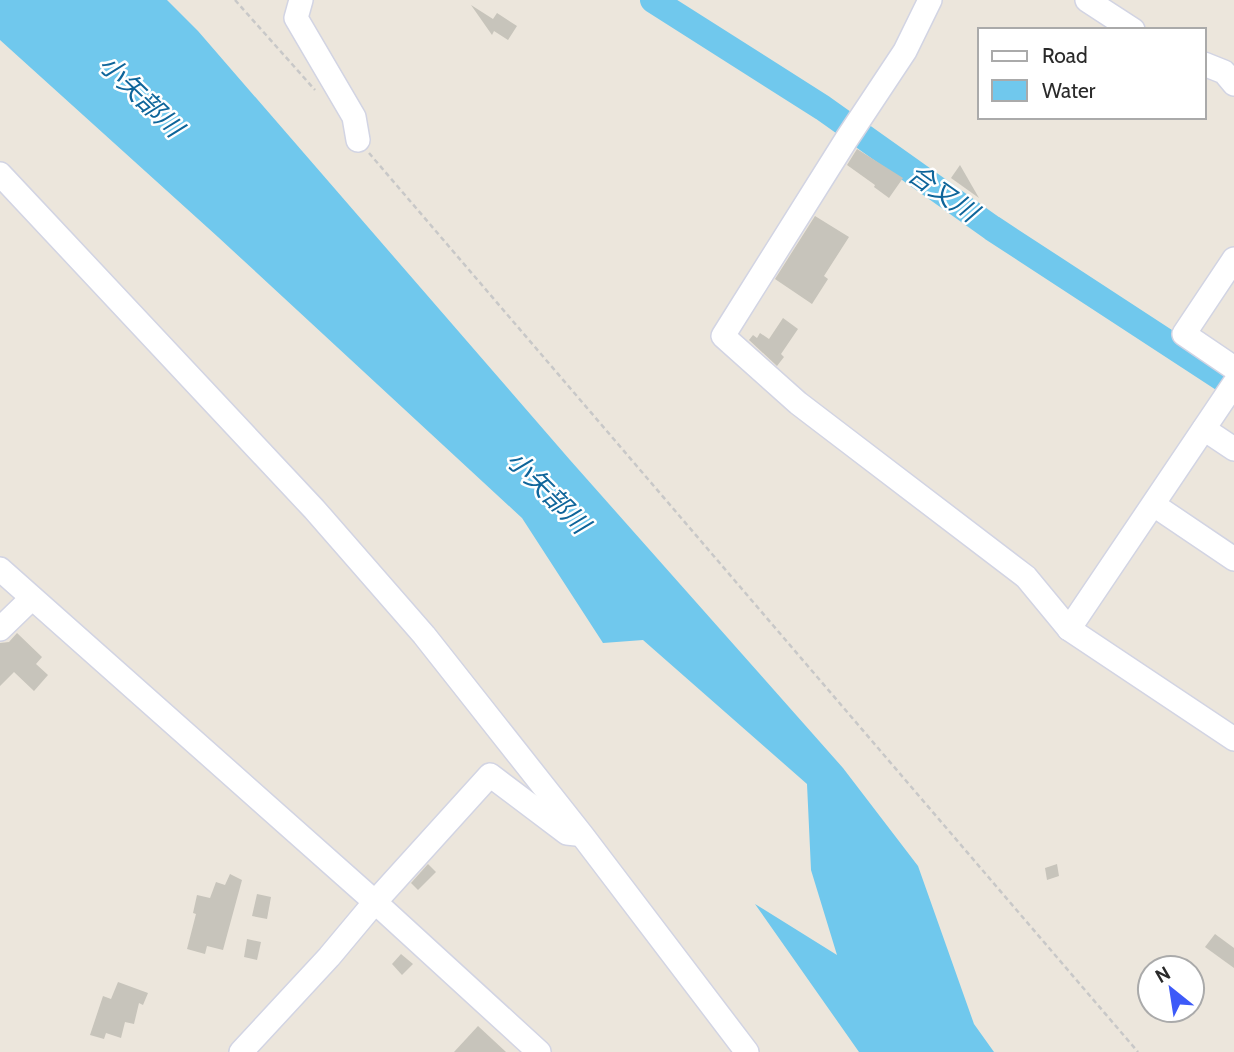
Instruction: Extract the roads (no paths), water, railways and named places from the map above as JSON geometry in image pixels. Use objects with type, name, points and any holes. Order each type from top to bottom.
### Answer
[{"type":"street","points":[[301,0],[296,19],[354,117],[358,140]]},
{"type":"street","points":[[930,0],[905,51],[723,336],[798,403],[1026,577],[1069,629],[1234,738]]},
{"type":"street","points":[[1087,0],[1130,28]]},
{"type":"street","points":[[1206,65],[1224,72],[1234,84]]},
{"type":"street","points":[[0,174],[314,509],[424,635],[582,835],[747,1052]]},
{"type":"street","points":[[1234,259],[1184,334],[1234,368]]},
{"type":"street","points":[[1069,629],[1231,388]]},
{"type":"street","points":[[1204,429],[1234,449]]},
{"type":"street","points":[[1154,505],[1234,559]]},
{"type":"street","points":[[0,569],[375,902],[539,1052]]},
{"type":"street","points":[[0,629],[32,598]]},
{"type":"street","points":[[241,1052],[490,775],[567,833],[582,835]]},
{"type":"water","name":"小矢部川","points":[[0,0],[167,0],[198,31],[570,460],[843,768],[918,866],[974,1024],[994,1052],[859,1052],[755,904],[837,955],[811,870],[807,784],[643,640],[603,643],[522,518],[0,40]]},
{"type":"waterway","name":"合又川","points":[[653,0],[823,108],[992,228],[1234,386]]}]
